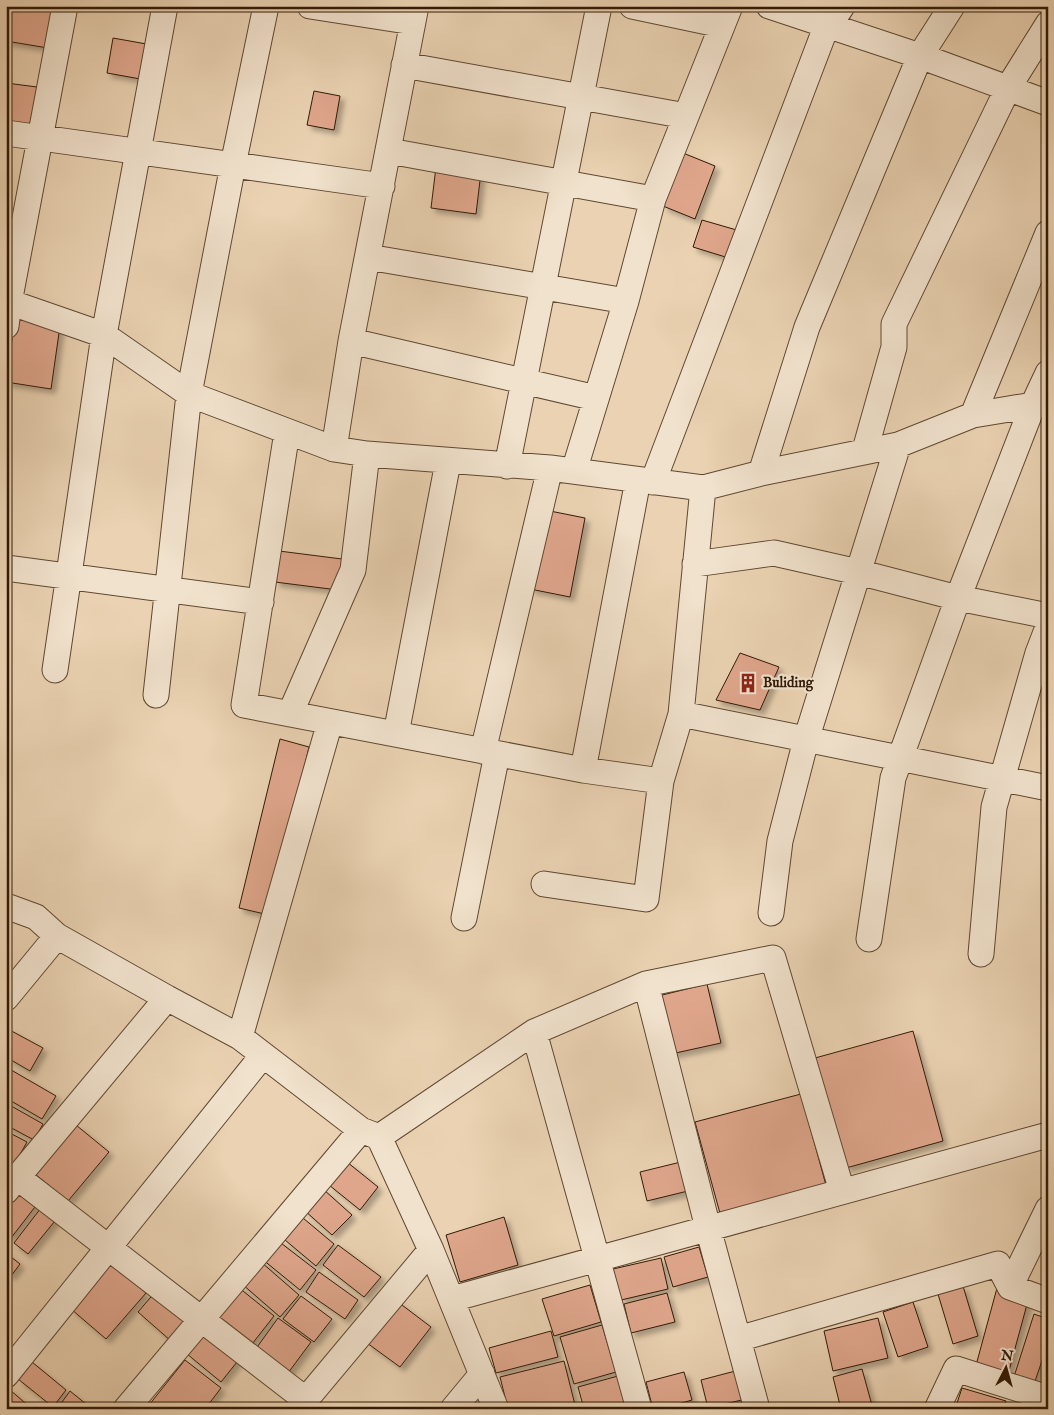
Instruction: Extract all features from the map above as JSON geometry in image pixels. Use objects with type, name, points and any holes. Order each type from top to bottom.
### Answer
[{"type":"street","points":[[65,6],[7,310],[104,335],[189,394],[334,449],[448,462],[562,470],[703,488],[865,450],[898,445],[973,415],[1033,405]]},
{"type":"street","points":[[55,670],[104,335],[165,6]]},
{"type":"street","points":[[156,695],[189,394],[233,164],[266,6]]},
{"type":"street","points":[[310,6],[414,14],[389,152],[351,341],[334,449]]},
{"type":"street","points":[[507,466],[599,6]]},
{"type":"street","points":[[464,918],[490,753],[562,470],[596,398],[626,301],[653,199],[726,16],[632,6]]},
{"type":"street","points":[[770,6],[835,16],[920,56],[1048,103]]},
{"type":"street","points":[[761,473],[807,326],[920,56],[952,6]]},
{"type":"street","points":[[584,770],[646,481],[823,35],[835,16]]},
{"type":"street","points":[[865,450],[894,347],[894,324],[1008,88],[1048,24]]},
{"type":"street","points":[[404,65],[686,116]]},
{"type":"street","points":[[6,133],[382,186]]},
{"type":"street","points":[[389,152],[653,199]]},
{"type":"street","points":[[973,415],[1048,233]]},
{"type":"street","points":[[368,257],[626,301]]},
{"type":"street","points":[[351,341],[596,398]]},
{"type":"street","points":[[869,939],[893,778],[958,598],[1033,405],[1048,373]]},
{"type":"street","points":[[287,432],[244,705],[490,753],[660,781]]},
{"type":"street","points":[[771,913],[780,840],[806,740],[898,445]]},
{"type":"street","points":[[290,714],[353,570],[367,454]]},
{"type":"street","points":[[396,734],[448,462]]},
{"type":"street","points":[[544,884],[646,899],[660,781],[681,714],[703,488]]},
{"type":"street","points":[[696,564],[774,553],[958,598],[1048,616]]},
{"type":"street","points":[[6,568],[261,602]]},
{"type":"street","points":[[981,954],[994,807],[1038,653],[1048,627]]},
{"type":"street","points":[[681,714],[1048,788]]},
{"type":"street","points":[[240,1037],[330,722]]},
{"type":"street","points":[[6,906],[36,917],[58,936],[166,998],[240,1037],[370,1134],[431,1250],[496,1409]]},
{"type":"street","points":[[6,998],[58,936]]},
{"type":"street","points":[[126,1409],[201,1318],[370,1134],[534,1032],[646,984],[773,958],[842,1191]]},
{"type":"street","points":[[646,984],[708,1228],[757,1409]]},
{"type":"street","points":[[166,998],[12,1184],[109,1246],[201,1318],[302,1404],[431,1250]]},
{"type":"street","points":[[534,1032],[639,1409]]},
{"type":"street","points":[[6,1375],[263,1054]]},
{"type":"street","points":[[452,1298],[1048,1135]]},
{"type":"street","points":[[1010,1287],[1048,1209]]},
{"type":"street","points":[[738,1340],[998,1264],[1010,1287],[1048,1301]]},
{"type":"street","points":[[934,1408],[956,1369],[1048,1398]]},
{"type":"street","points":[[453,1409],[482,1374]]},
{"type":"building","points":[[6,6],[30,6],[54,10],[48,48],[6,41]]},
{"type":"building","points":[[113,38],[152,45],[146,80],[107,73]]},
{"type":"building","points":[[6,83],[37,87],[32,127],[6,123]]},
{"type":"building","points":[[314,91],[340,96],[334,130],[307,125]]},
{"type":"building","points":[[683,153],[715,166],[695,219],[663,206]]},
{"type":"building","points":[[436,167],[481,172],[476,214],[431,208]]},
{"type":"building","points":[[702,220],[740,231],[732,259],[693,247]]},
{"type":"building","points":[[15,319],[60,326],[51,389],[6,382]]},
{"type":"building","points":[[545,510],[585,518],[570,597],[530,589]]},
{"type":"building","points":[[279,551],[342,559],[338,590],[275,582]]},
{"type":"building","name":"Buliding","points":[[740,653],[779,667],[760,710],[716,700]]},
{"type":"building","points":[[280,739],[309,747],[269,915],[239,908]]},
{"type":"building","points":[[707,984],[721,1043],[671,1054],[658,996]]},
{"type":"building","points":[[6,1028],[43,1048],[30,1071],[6,1057]]},
{"type":"building","points":[[913,1031],[943,1141],[846,1168],[815,1058]]},
{"type":"building","points":[[6,1067],[56,1096],[42,1119],[6,1098]]},
{"type":"building","points":[[801,1094],[827,1189],[721,1217],[695,1122]]},
{"type":"building","points":[[6,1103],[43,1124],[34,1140],[6,1125]]},
{"type":"building","points":[[76,1125],[109,1152],[68,1201],[35,1174]]},
{"type":"building","points":[[6,1131],[27,1142],[10,1172],[6,1170]]},
{"type":"building","points":[[685,1161],[692,1190],[647,1201],[640,1172]]},
{"type":"building","points":[[347,1162],[378,1187],[360,1210],[329,1185]]},
{"type":"building","points":[[17,1187],[38,1203],[11,1238],[6,1234],[6,1201]]},
{"type":"building","points":[[323,1189],[352,1215],[332,1235],[304,1210]]},
{"type":"building","points":[[44,1204],[59,1216],[28,1254],[14,1243]]},
{"type":"building","points":[[504,1217],[518,1265],[460,1282],[446,1235]]},
{"type":"building","points":[[303,1218],[334,1244],[316,1266],[285,1240]]},
{"type":"building","points":[[277,1240],[316,1270],[300,1290],[262,1259]]},
{"type":"building","points":[[338,1245],[381,1277],[364,1297],[323,1265]]},
{"type":"building","points":[[699,1247],[708,1277],[673,1287],[664,1257]]},
{"type":"building","points":[[6,1253],[20,1264],[11,1276],[6,1273]]},
{"type":"building","points":[[661,1258],[668,1289],[621,1300],[613,1269]]},
{"type":"building","points":[[111,1262],[146,1293],[106,1339],[71,1309]]},
{"type":"building","points":[[261,1262],[299,1295],[280,1317],[242,1284]]},
{"type":"building","points":[[319,1272],[358,1300],[345,1319],[306,1292]]},
{"type":"building","points":[[590,1285],[601,1322],[554,1336],[542,1299]]},
{"type":"building","points":[[963,1286],[978,1336],[953,1344],[938,1294]]},
{"type":"building","points":[[238,1287],[274,1316],[252,1344],[215,1315]]},
{"type":"building","points":[[997,1288],[1029,1297],[1007,1378],[975,1369]]},
{"type":"building","points":[[156,1291],[189,1320],[171,1341],[138,1312]]},
{"type":"building","points":[[667,1293],[675,1322],[631,1333],[624,1304]]},
{"type":"building","points":[[301,1296],[332,1319],[314,1342],[283,1319]]},
{"type":"building","points":[[398,1302],[431,1327],[400,1367],[367,1343]]},
{"type":"building","points":[[913,1302],[928,1347],[898,1357],[883,1312]]},
{"type":"building","points":[[1034,1314],[1048,1319],[1048,1343],[1032,1390],[1012,1383]]},
{"type":"building","points":[[278,1318],[311,1342],[288,1373],[255,1350]]},
{"type":"building","points":[[878,1318],[888,1358],[833,1371],[824,1331]]},
{"type":"building","points":[[602,1325],[616,1372],[574,1384],[560,1337]]},
{"type":"building","points":[[207,1329],[241,1357],[221,1382],[187,1354]]},
{"type":"building","points":[[551,1331],[558,1357],[496,1373],[489,1348]]},
{"type":"building","points":[[185,1360],[221,1388],[205,1409],[154,1409],[149,1405]]},
{"type":"building","points":[[564,1361],[576,1409],[508,1409],[500,1377]]},
{"type":"building","points":[[32,1362],[66,1390],[53,1407],[18,1379]]},
{"type":"building","points":[[743,1369],[750,1398],[708,1408],[701,1380]]},
{"type":"building","points":[[862,1369],[873,1409],[841,1409],[833,1377]]},
{"type":"building","points":[[684,1372],[692,1400],[661,1409],[653,1409],[646,1382]]},
{"type":"building","points":[[618,1376],[627,1409],[584,1409],[578,1387]]},
{"type":"building","points":[[962,1388],[1006,1401],[1004,1409],[955,1409]]},
{"type":"building","points":[[9,1389],[32,1409],[6,1409],[6,1393]]},
{"type":"building","points":[[70,1391],[92,1409],[57,1409]]},
{"type":"place","name":"Buliding","points":[[748,683]]}]
